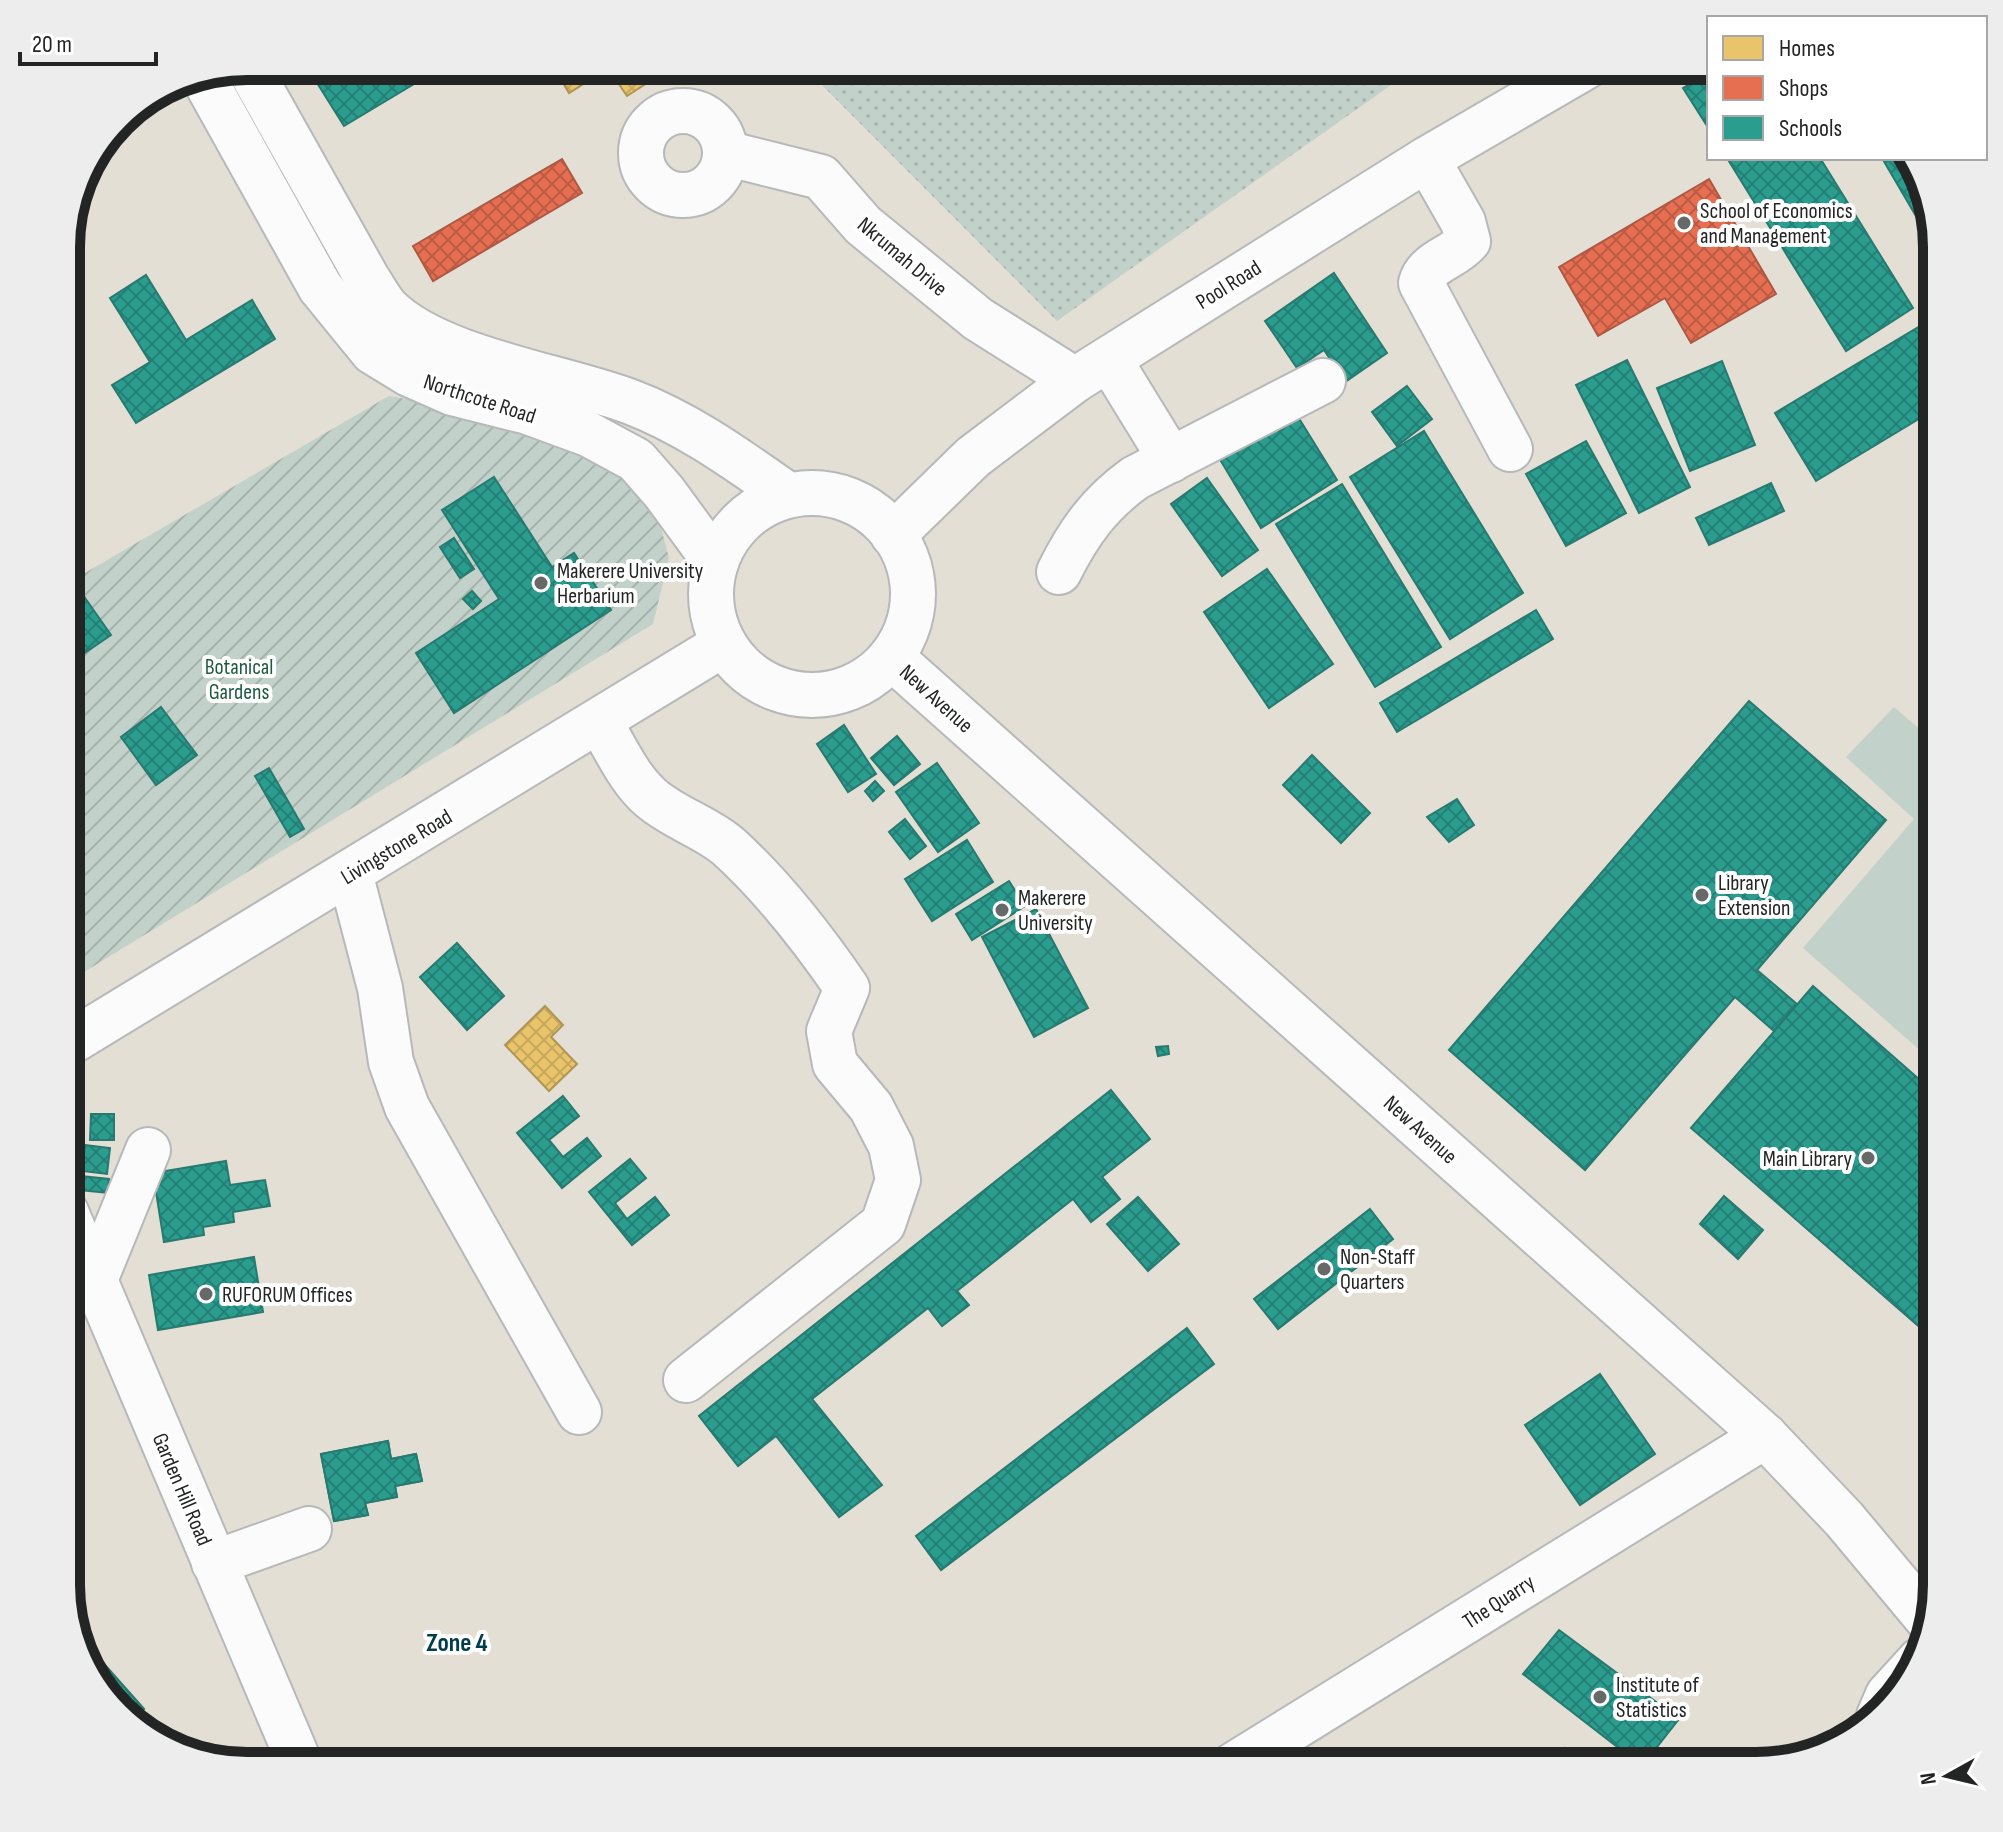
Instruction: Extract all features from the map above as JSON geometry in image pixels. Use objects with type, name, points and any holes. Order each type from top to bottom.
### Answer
[{"type":"lane","name":"Northcote Road","points":[[256,80],[367,278],[388,308],[422,333],[452,346],[633,402],[723,450],[788,495]]},
{"type":"lane","name":"Pool Road","points":[[893,535],[973,457],[1092,370],[1427,159],[1563,80]]},
{"type":"lane","name":"Northcote Road","points":[[208,85],[320,287],[373,352],[409,374],[452,393],[528,412],[588,434],[636,460],[664,492],[716,563]]},
{"type":"lane","name":"Nkrumah Drive","points":[[725,153],[821,177],[863,225],[978,319],[1092,370]]},
{"type":"lane","points":[[1427,159],[1468,232],[1468,241],[1459,252],[1423,274],[1424,293],[1510,449]]},
{"type":"lane","points":[[1092,370],[1171,460]]},
{"type":"lane","points":[[1059,572],[1080,532],[1109,497],[1171,460],[1323,381]]},
{"type":"lane","points":[[788,495],[836,495],[858,504],[893,535],[906,559],[911,584],[911,610],[904,634],[891,657],[876,672],[837,692],[793,694],[754,677],[724,644],[714,618],[711,591],[716,563],[727,538],[746,517],[788,495]]},
{"type":"lane","name":"Livingstone Road","points":[[80,1037],[600,723],[724,644]]},
{"type":"lane","name":"New Avenue","points":[[891,657],[1765,1436],[1844,1519],[1921,1611]]},
{"type":"lane","points":[[600,723],[630,775],[652,799],[725,843],[755,871],[813,940],[847,988],[829,1031],[835,1064],[878,1120],[891,1146],[898,1180],[883,1224],[686,1380]]},
{"type":"lane","points":[[350,873],[380,988],[391,1062],[407,1107],[579,1412]]},
{"type":"lane","points":[[95,1280],[148,1150]]},
{"type":"lane","name":"Garden Hill Road","points":[[80,1245],[295,1752]]},
{"type":"lane","name":"The Quarry","points":[[1255,1752],[1765,1436]]},
{"type":"lane","points":[[214,1563],[309,1529]]},
{"type":"shaded area","name":"Makerere University","points":[[247,80],[1707,80],[1707,160],[1898,160],[1914,193],[1923,236],[1923,1596],[1910,1649],[1882,1695],[1866,1711],[1830,1735],[1788,1749],[1767,1752],[236,1752],[215,1749],[173,1735],[129,1703],[97,1659],[83,1617],[80,1596],[80,236],[93,183],[115,145],[154,108],[204,86]]},
{"type":"green space","points":[[817,80],[1398,80],[1057,321]]},
{"type":"green space","name":"Botanical Gardens","points":[[389,396],[540,422],[623,463],[657,513],[669,558],[653,624],[80,974],[80,576]]},
{"type":"green space","points":[[1894,707],[1923,732],[1923,1053],[1803,948],[1914,819],[1846,757]]},
{"type":"building: Homes","points":[[561,80],[590,80],[569,93]]},
{"type":"building: Homes","points":[[616,80],[652,80],[627,96]]},
{"type":"building: Homes","points":[[545,1006],[563,1025],[551,1037],[577,1064],[549,1091],[505,1045]]},
{"type":"building: Homes","points":[[96,1655],[144,1709],[140,1713],[108,1678]]},
{"type":"building: Shops","points":[[562,159],[582,193],[433,281],[413,246]]},
{"type":"building: Shops","name":"School of Economics and Management","points":[[1709,179],[1776,294],[1691,343],[1665,298],[1598,336],[1559,267]]},
{"type":"building: Schools","points":[[315,80],[421,80],[344,126]]},
{"type":"building: Schools","points":[[1696,80],[1707,80],[1707,126],[1683,88]]},
{"type":"building: Schools","name":"School of Economics and Management","points":[[1728,160],[1821,160],[1913,308],[1846,351]]},
{"type":"building: Schools","points":[[1883,160],[1898,160],[1901,164],[1914,193],[1922,226]]},
{"type":"building: Schools","points":[[1334,273],[1387,353],[1345,382],[1324,350],[1297,368],[1265,321]]},
{"type":"building: Schools","points":[[146,275],[186,340],[252,300],[275,339],[136,423],[112,385],[150,362],[110,298]]},
{"type":"building: Schools","points":[[1922,325],[1923,416],[1816,481],[1775,413]]},
{"type":"building: Schools","points":[[1627,360],[1690,487],[1639,513],[1576,385]]},
{"type":"building: Schools","points":[[1722,361],[1755,445],[1690,471],[1657,388]]},
{"type":"building: Schools","points":[[1407,386],[1432,419],[1397,446],[1372,412]]},
{"type":"building: Schools","points":[[1287,399],[1337,480],[1261,528],[1212,446]]},
{"type":"building: Schools","points":[[1424,431],[1523,593],[1450,639],[1350,477]]},
{"type":"building: Schools","points":[[1586,441],[1626,513],[1566,546],[1526,474]]},
{"type":"building: Schools","name":"Makerere University Herbarium","points":[[494,477],[552,567],[574,553],[611,610],[454,713],[416,653],[499,599],[442,510]]},
{"type":"building: Schools","points":[[1207,478],[1258,550],[1222,576],[1171,504]]},
{"type":"building: Schools","points":[[1771,483],[1784,511],[1709,545],[1696,518]]},
{"type":"building: Schools","points":[[1342,484],[1441,647],[1375,687],[1276,524]]},
{"type":"building: Schools","points":[[454,538],[474,569],[460,578],[440,547]]},
{"type":"building: Schools","points":[[1267,569],[1333,664],[1269,708],[1204,612]]},
{"type":"building: Schools","points":[[472,591],[481,601],[473,609],[463,599]]},
{"type":"building: Schools","points":[[83,595],[111,635],[80,656],[80,597]]},
{"type":"building: Schools","points":[[1536,610],[1553,639],[1397,732],[1380,703]]},
{"type":"building: Schools","name":"Library Extension","points":[[1749,701],[1886,820],[1757,970],[1797,1004],[1774,1031],[1735,997],[1585,1170],[1449,1050]]},
{"type":"building: Schools","points":[[161,707],[197,755],[156,785],[121,737]]},
{"type":"building: Schools","points":[[844,725],[876,774],[848,792],[817,744]]},
{"type":"building: Schools","points":[[897,736],[920,764],[894,785],[871,758]]},
{"type":"building: Schools","points":[[1312,755],[1370,813],[1341,843],[1283,785]]},
{"type":"building: Schools","points":[[937,763],[979,823],[938,852],[896,792]]},
{"type":"building: Schools","points":[[269,768],[304,829],[290,837],[255,776]]},
{"type":"building: Schools","points":[[875,781],[884,791],[873,801],[865,791]]},
{"type":"building: Schools","points":[[1457,799],[1474,825],[1449,842],[1427,817]]},
{"type":"building: Schools","points":[[905,819],[926,846],[910,859],[889,832]]},
{"type":"building: Schools","points":[[967,840],[993,882],[932,921],[905,879]]},
{"type":"building: Schools","points":[[1009,881],[1025,906],[972,940],[956,914]]},
{"type":"building: Schools","points":[[1036,909],[1088,1008],[1034,1037],[982,937]]},
{"type":"building: Schools","points":[[457,943],[504,996],[467,1030],[420,977]]},
{"type":"building: Schools","points":[[1813,986],[1923,1083],[1923,1330],[1691,1128]]},
{"type":"building: Schools","points":[[1168,1046],[1169,1054],[1158,1056],[1156,1047]]},
{"type":"building: Schools","points":[[1111,1090],[1150,1139],[1102,1177],[1120,1199],[1091,1222],[1073,1199],[957,1291],[969,1305],[942,1326],[928,1308],[812,1399],[882,1485],[839,1517],[776,1436],[738,1466],[699,1416]]},
{"type":"building: Schools","points":[[563,1096],[579,1116],[549,1140],[563,1157],[587,1138],[601,1156],[562,1188],[517,1133]]},
{"type":"building: Schools","points":[[91,1114],[114,1114],[114,1140],[90,1140]]},
{"type":"building: Schools","points":[[85,1145],[110,1148],[107,1174],[82,1171]]},
{"type":"building: Schools","points":[[630,1159],[646,1178],[615,1203],[627,1219],[655,1197],[669,1215],[632,1245],[589,1192]]},
{"type":"building: Schools","name":"RUFORUM Offices","points":[[226,1161],[230,1185],[265,1180],[270,1206],[233,1212],[234,1222],[203,1227],[204,1235],[164,1242],[153,1173]]},
{"type":"building: Schools","points":[[81,1176],[109,1179],[108,1193],[80,1190]]},
{"type":"building: Schools","points":[[1724,1196],[1763,1230],[1738,1259],[1700,1224]]},
{"type":"building: Schools","points":[[1138,1197],[1179,1244],[1148,1271],[1107,1224]]},
{"type":"building: Schools","name":"Non-Staff Quarters","points":[[1370,1209],[1393,1239],[1278,1329],[1254,1299]]},
{"type":"building: Schools","name":"RUFORUM Offices","points":[[254,1257],[263,1312],[158,1330],[149,1275]]},
{"type":"building: Schools","points":[[1187,1328],[1214,1364],[941,1570],[916,1536]]},
{"type":"building: Schools","points":[[1600,1374],[1655,1454],[1580,1505],[1525,1425]]},
{"type":"building: Schools","points":[[388,1441],[391,1459],[416,1454],[422,1481],[395,1486],[397,1497],[365,1503],[368,1515],[334,1521],[321,1454]]},
{"type":"building: Schools","points":[[388,1441],[391,1459],[416,1454],[422,1481],[395,1486],[397,1497],[365,1503],[368,1515],[334,1521],[321,1454]]},
{"type":"building: Schools","name":"Institute of Statistics","points":[[1559,1630],[1679,1719],[1653,1752],[1624,1752],[1523,1674]]},
{"type":"building: Schools","points":[[96,1655],[144,1709],[140,1713],[108,1678]]},
{"type":"place","name":"School of Economics and Management","points":[[1684,223]]},
{"type":"place","name":"Makerere University Herbarium","points":[[541,583]]},
{"type":"place","name":"Library Extension","points":[[1702,895]]},
{"type":"place","name":"Makerere University","points":[[1002,910]]},
{"type":"place","name":"Main Library","points":[[1868,1158]]},
{"type":"place","name":"Non-Staff Quarters","points":[[1324,1269]]},
{"type":"place","name":"RUFORUM Offices","points":[[206,1294]]},
{"type":"place","name":"Institute of Statistics","points":[[1600,1697]]},
{"type":"district","name":"Zone 4","points":[[457,1642]]}]
